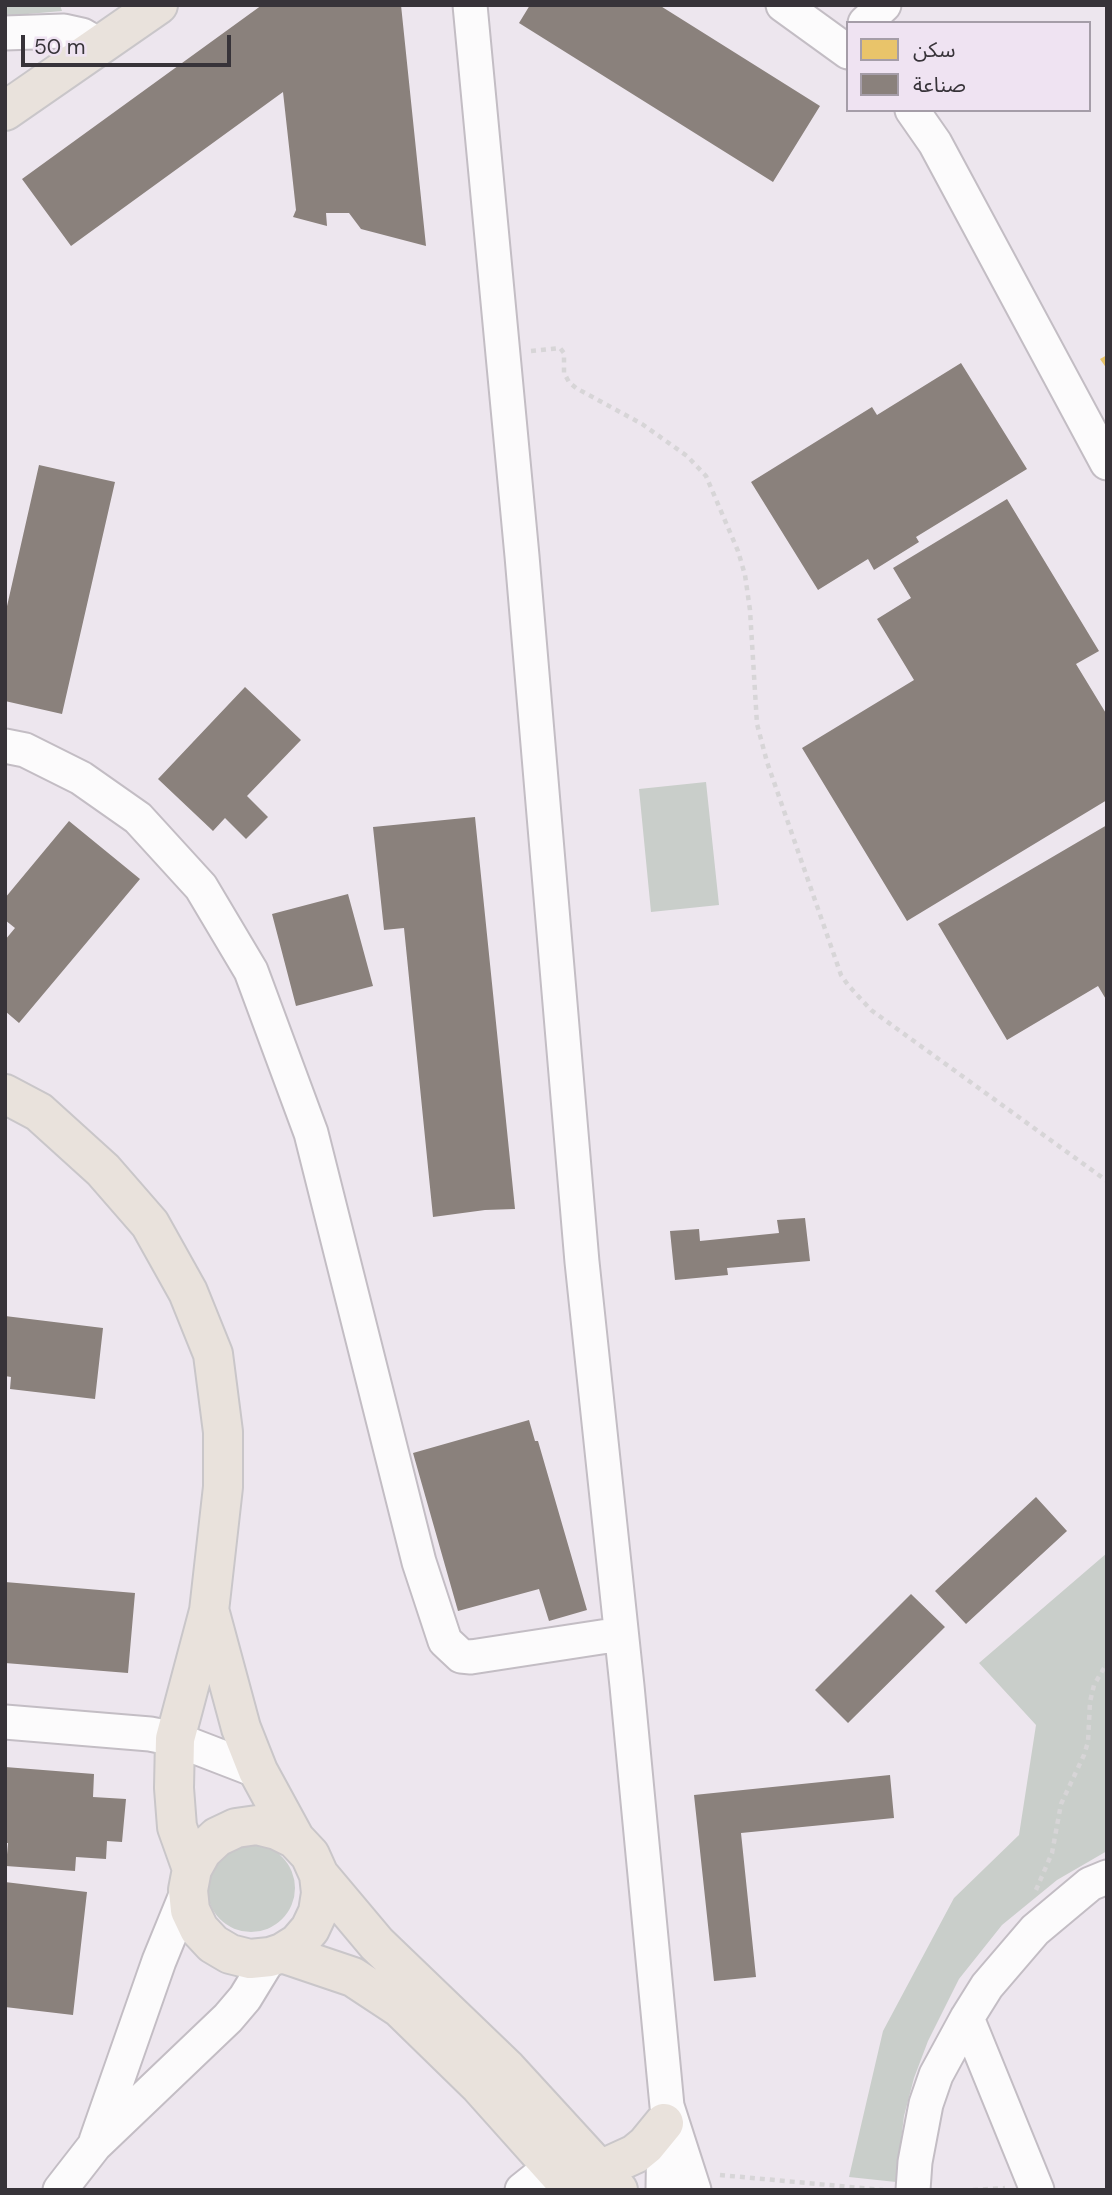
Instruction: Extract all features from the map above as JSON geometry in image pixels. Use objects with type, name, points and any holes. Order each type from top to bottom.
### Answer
[{"type":"main road","points":[[5,111],[158,5]]},
{"type":"main road","points":[[5,1094],[39,1112],[103,1170],[149,1224],[188,1292],[213,1354],[223,1432],[223,1487],[209,1611],[175,1739],[174,1788],[177,1827],[190,1879],[190,1910],[199,1929],[212,1944],[230,1954],[250,1959],[276,1955],[298,1943],[310,1929],[318,1912],[321,1893],[319,1875]]},
{"type":"main road","points":[[209,1611],[242,1728],[258,1771],[295,1839],[310,1855],[319,1875],[377,1944],[507,2069],[586,2179]]},
{"type":"main road","points":[[190,1879],[202,1851],[217,1837],[236,1828],[257,1825],[277,1830],[295,1839]]},
{"type":"main road","points":[[276,1955],[353,1976],[400,2008],[480,2086],[586,2179]]},
{"type":"main road","points":[[586,2179],[635,2154],[646,2145],[665,2114]]},
{"type":"street","points":[[470,5],[582,1262],[621,1634],[665,2114],[682,2184]]},
{"type":"street","points":[[783,5],[846,48]]},
{"type":"street","points":[[867,21],[884,5]]},
{"type":"street","points":[[5,33],[64,31],[82,35],[99,45]]},
{"type":"street","points":[[5,50],[99,45]]},
{"type":"street","points":[[913,112],[935,143],[1107,463]]},
{"type":"street","points":[[5,746],[26,750],[81,778],[138,818],[201,887],[251,971],[311,1133],[419,1562],[445,1641],[461,1656],[471,1657],[621,1634]]},
{"type":"street","points":[[5,1722],[150,1734],[175,1739],[258,1771]]},
{"type":"street","points":[[913,2190],[919,2133],[926,2104],[936,2076],[967,2018],[987,1986],[1035,1930],[1090,1884],[1107,1877]]},
{"type":"street","points":[[95,2145],[190,1879]]},
{"type":"street","points":[[60,2190],[95,2145],[228,2018],[276,1955]]},
{"type":"street","points":[[967,2018],[1037,2190]]},
{"type":"street","points":[[522,2190],[586,2179]]},
{"type":"path","points":[[503,354],[561,348],[564,353],[564,373],[576,388],[642,424],[687,456],[706,477],[738,551],[745,575],[750,610],[757,724],[767,762],[842,975],[848,985],[871,1010],[1107,1181]]},
{"type":"path","points":[[1035,1930],[1033,1903],[1036,1889],[1052,1853],[1061,1804],[1088,1742],[1090,1702],[1094,1685],[1107,1663]]},
{"type":"path","points":[[682,2184],[883,2190]]},
{"type":"shaded area","points":[[5,5],[60,5],[62,11],[5,16]]},
{"type":"shaded area","points":[[706,782],[719,905],[651,912],[639,789]]},
{"type":"shaded area","points":[[1107,1553],[1107,1851],[1057,1880],[1002,1925],[959,1979],[928,2041],[914,2078],[904,2116],[896,2182],[849,2177],[883,2031],[954,1898],[1019,1835],[1036,1725],[979,1663]]},
{"type":"shaded area","points":[[242,1844],[260,1844],[276,1851],[288,1863],[295,1879],[295,1897],[288,1913],[276,1925],[260,1932],[242,1932],[226,1925],[214,1913],[207,1897],[207,1879],[214,1863],[226,1851]]},
{"type":"building: سكن","points":[[1107,355],[1107,369],[1100,359]]},
{"type":"building: صناعة","points":[[262,5],[401,5],[426,246],[361,229],[349,213],[326,213],[327,226],[293,217],[296,210],[283,92],[71,246],[22,179]]},
{"type":"building: صناعة","points":[[530,5],[659,5],[820,106],[773,182],[519,23]]},
{"type":"building: صناعة","points":[[961,363],[1027,469],[916,537],[919,542],[874,570],[868,559],[818,590],[751,482],[872,407],[877,415]]},
{"type":"building: صناعة","points":[[39,465],[115,482],[62,714],[5,701],[5,615]]},
{"type":"building: صناعة","points":[[1007,499],[1099,651],[1076,664],[1107,715],[1107,800],[907,921],[802,748],[914,680],[877,619],[911,598],[893,568]]},
{"type":"building: صناعة","points":[[245,687],[301,740],[247,796],[268,817],[246,839],[225,818],[213,831],[158,779]]},
{"type":"building: صناعة","points":[[475,817],[515,1209],[433,1217],[404,928],[384,930],[373,827]]},
{"type":"building: صناعة","points":[[69,821],[140,879],[19,1023],[5,1011],[5,940],[15,928],[5,920],[5,898]]},
{"type":"building: صناعة","points":[[1107,825],[1107,1001],[1098,986],[1007,1040],[938,924]]},
{"type":"building: صناعة","points":[[348,894],[373,986],[296,1006],[272,914]]},
{"type":"building: صناعة","points":[[805,1218],[810,1261],[727,1268],[728,1275],[675,1280],[670,1231],[699,1229],[700,1241],[779,1233],[777,1220]]},
{"type":"building: صناعة","points":[[5,1316],[103,1328],[95,1399],[10,1389],[11,1377],[5,1376]]},
{"type":"building: صناعة","points":[[529,1420],[535,1441],[538,1441],[587,1610],[549,1621],[539,1589],[458,1611],[413,1453]]},
{"type":"building: صناعة","points":[[1036,1497],[1067,1531],[966,1624],[935,1591]]},
{"type":"building: صناعة","points":[[5,1582],[135,1593],[128,1673],[5,1663]]},
{"type":"building: صناعة","points":[[911,1594],[945,1627],[848,1723],[815,1690]]},
{"type":"building: صناعة","points":[[5,1767],[94,1774],[93,1797],[126,1799],[122,1842],[107,1841],[106,1859],[76,1857],[75,1871],[6,1866],[8,1843],[5,1843]]},
{"type":"building: صناعة","points":[[890,1775],[894,1818],[741,1833],[756,1977],[714,1981],[694,1795]]},
{"type":"building: صناعة","points":[[5,1882],[87,1892],[73,2015],[5,2007]]}]
